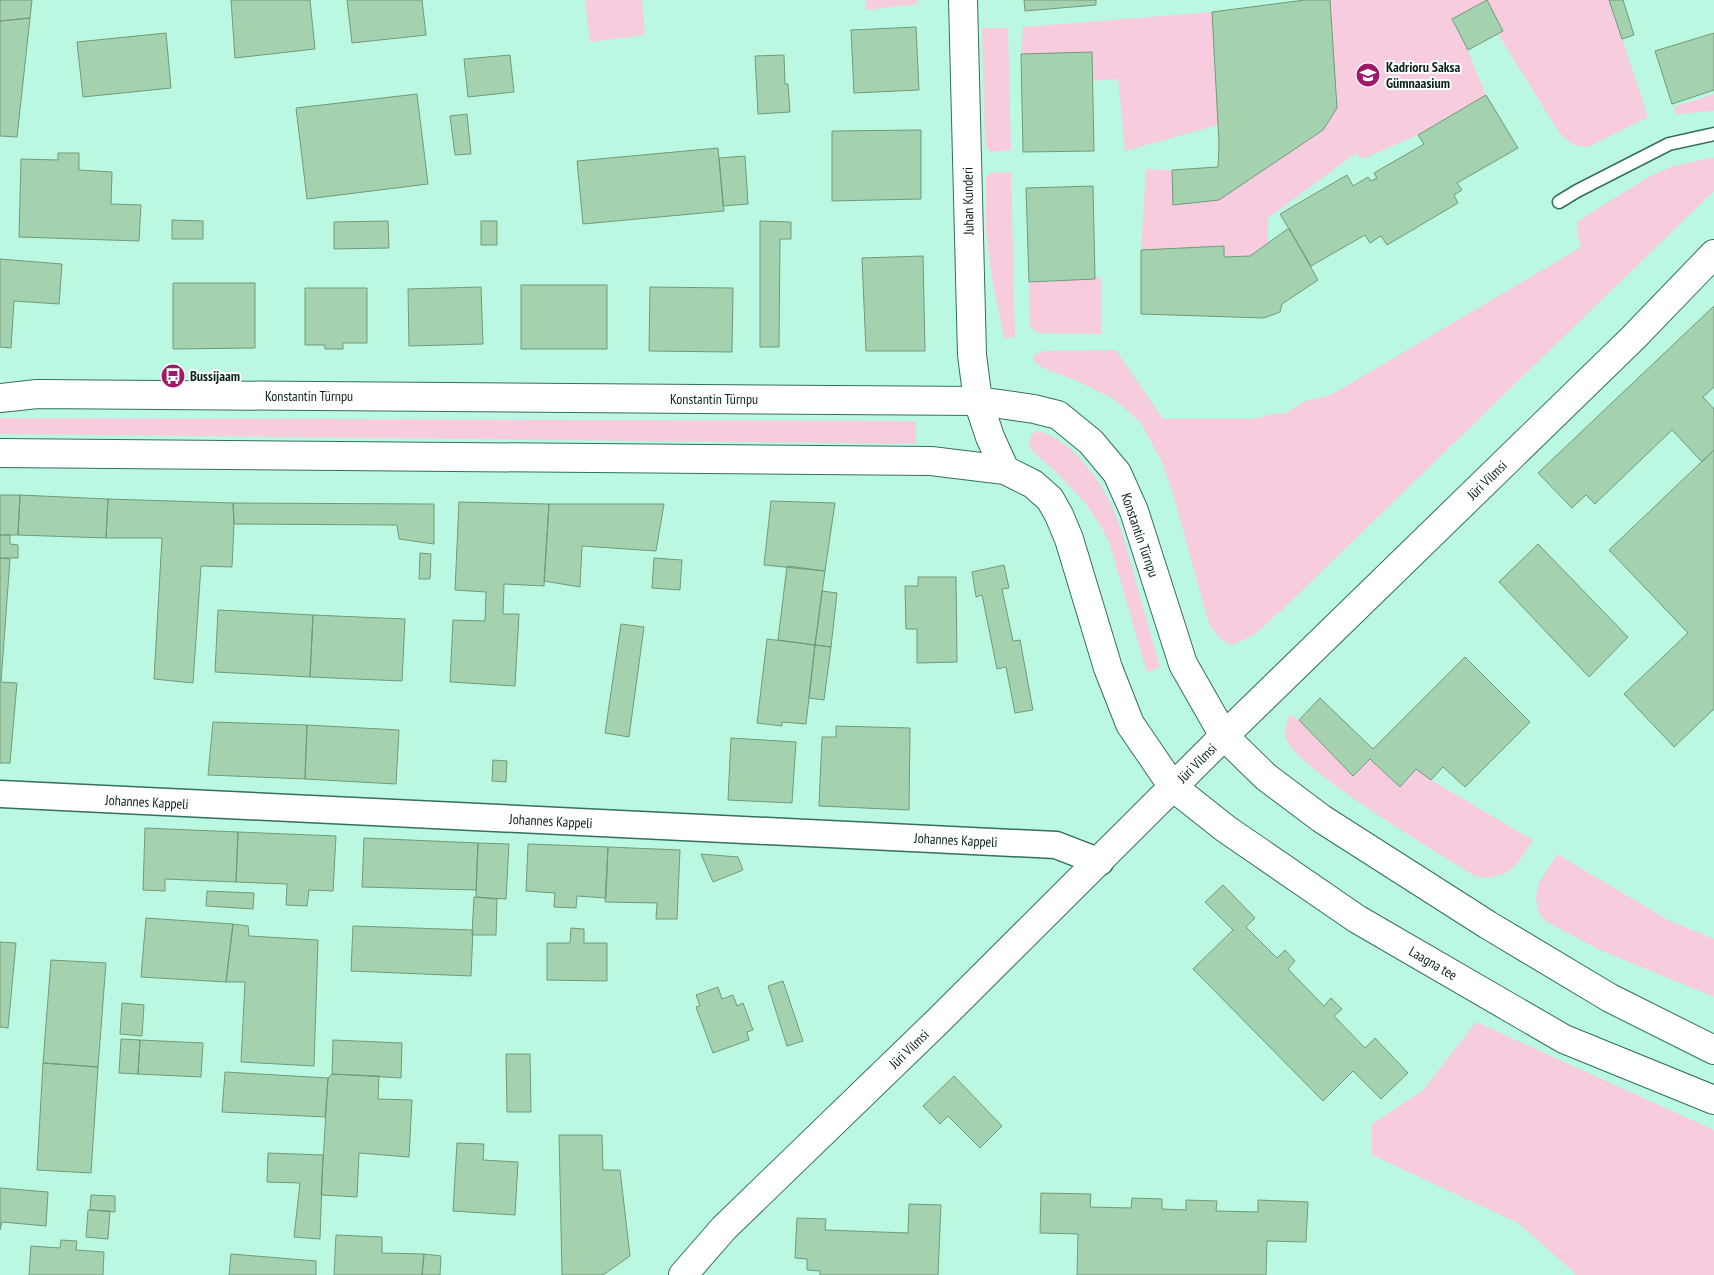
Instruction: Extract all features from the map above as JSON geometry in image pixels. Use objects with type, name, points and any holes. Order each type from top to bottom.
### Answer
[{"type":"main road","name":"Juhan Kunderi","points":[[963,0],[972,355],[978,401],[990,437],[1005,470]]},
{"type":"main road","name":"Jüri Vilmsi","points":[[683,1275],[724,1228],[1100,862],[1224,736],[1633,338],[1714,254]]},
{"type":"main road","name":"Konstantin Türnpu","points":[[0,398],[37,394],[978,401],[1034,409],[1058,415],[1091,442],[1117,473],[1134,511],[1183,664],[1224,736]]},
{"type":"main road","points":[[0,453],[931,461],[1005,470],[1033,484],[1050,499],[1059,515],[1069,538],[1108,668],[1130,724],[1173,787]]},
{"type":"main road","points":[[1224,736],[1266,777],[1322,819],[1488,925],[1610,998],[1714,1050]]},
{"type":"main road","name":"Laagna tee","points":[[1173,787],[1226,829],[1357,919],[1564,1039],[1714,1100]]},
{"type":"street","name":"Johannes Kappeli","points":[[0,794],[1056,845],[1100,862]]},
{"type":"lane","points":[[1559,202],[1669,144],[1714,134]]},
{"type":"shaded area","points":[[585,0],[642,0],[645,35],[590,42]]},
{"type":"shaded area","points":[[865,0],[917,0],[917,4],[866,10]]},
{"type":"shaded area","points":[[1305,0],[1487,0],[1452,20],[1464,42],[1486,95],[1418,135],[1362,159],[1356,153],[1268,218],[1268,243],[1250,256],[1224,257],[1223,246],[1141,250],[1146,169],[1172,170],[1218,167],[1218,125],[1125,151],[1118,79],[1093,81],[1092,53],[1021,54],[1023,27],[1212,12]]},
{"type":"shaded area","points":[[1487,0],[1609,0],[1648,117],[1588,147],[1573,145],[1560,134],[1498,34],[1503,31]]},
{"type":"shaded area","points":[[982,28],[1008,28],[1011,150],[990,152],[985,144]]},
{"type":"shaded area","points":[[1714,94],[1714,111],[1676,114],[1674,107]]},
{"type":"shaded area","points":[[1714,158],[1714,191],[1284,608],[1255,634],[1232,645],[1220,639],[1209,624],[1173,494],[1162,462],[1141,423],[1114,399],[1075,380],[1043,368],[1033,360],[1034,355],[1043,351],[1116,350],[1163,419],[1254,419],[1277,413],[1284,414],[1305,401],[1331,395],[1581,247],[1577,233],[1578,221],[1648,177],[1673,166]]},
{"type":"shaded area","points":[[1011,172],[1015,337],[1004,338],[993,285],[986,233],[986,177],[991,173]]},
{"type":"shaded area","points":[[1101,277],[1101,334],[1041,333],[1034,331],[1030,326],[1029,282]]},
{"type":"shaded area","points":[[0,418],[916,421],[916,444],[0,434]]},
{"type":"shaded area","points":[[1038,431],[1059,440],[1077,455],[1090,470],[1109,500],[1122,532],[1160,667],[1147,673],[1110,545],[1103,530],[1086,504],[1058,474],[1029,448],[1031,435]]},
{"type":"shaded area","points":[[1289,714],[1299,720],[1353,776],[1370,759],[1400,787],[1416,769],[1431,780],[1533,840],[1517,863],[1505,873],[1497,876],[1477,877],[1404,832],[1312,768],[1293,750],[1285,736]]},
{"type":"shaded area","points":[[1557,854],[1668,920],[1714,939],[1714,997],[1600,950],[1545,921],[1538,911],[1536,896],[1539,883]]},
{"type":"shaded area","points":[[1476,1022],[1714,1130],[1714,1275],[1577,1275],[1518,1223],[1372,1155],[1372,1124],[1423,1090]]},
{"type":"building","points":[[0,0],[32,0],[30,18],[0,21]]},
{"type":"building","points":[[231,0],[310,0],[315,49],[235,58]]},
{"type":"building","points":[[347,0],[422,0],[426,35],[352,43]]},
{"type":"building","points":[[1024,0],[1096,0],[1096,5],[1025,11]]},
{"type":"building","points":[[1305,0],[1330,0],[1337,108],[1323,130],[1219,200],[1173,205],[1172,170],[1218,167],[1219,143],[1212,12]]},
{"type":"building","points":[[1487,0],[1503,31],[1468,50],[1452,19]]},
{"type":"building","points":[[1609,0],[1623,0],[1634,35],[1622,39]]},
{"type":"building","points":[[30,18],[17,137],[0,136],[0,21]]},
{"type":"building","points":[[916,27],[919,90],[854,93],[851,30]]},
{"type":"building","points":[[166,33],[171,88],[83,97],[77,42]]},
{"type":"building","points":[[1714,33],[1714,90],[1672,104],[1655,51]]},
{"type":"building","points":[[1092,52],[1094,151],[1023,152],[1021,54]]},
{"type":"building","points":[[510,55],[514,92],[468,97],[464,59]]},
{"type":"building","points":[[784,55],[785,84],[788,84],[790,112],[758,114],[755,56]]},
{"type":"building","points":[[417,94],[428,184],[307,199],[296,108]]},
{"type":"building","points":[[1486,95],[1518,148],[1457,183],[1462,190],[1454,195],[1458,203],[1387,245],[1381,236],[1370,243],[1365,235],[1311,266],[1280,214],[1347,175],[1353,186],[1368,177],[1371,181],[1377,178],[1374,173],[1424,144],[1418,135]]},
{"type":"building","points":[[467,114],[471,154],[455,155],[450,116]]},
{"type":"building","points":[[921,130],[921,199],[832,201],[832,131]]},
{"type":"building","points":[[718,148],[724,211],[583,224],[577,161]]},
{"type":"building","points":[[58,153],[79,153],[79,170],[112,172],[111,204],[141,205],[139,241],[19,237],[21,159],[58,160]]},
{"type":"building","points":[[745,156],[748,204],[723,206],[719,158]]},
{"type":"building","points":[[1093,186],[1095,279],[1029,282],[1026,188]]},
{"type":"building","points":[[172,220],[203,221],[203,239],[172,239]]},
{"type":"building","points":[[388,221],[389,248],[334,249],[334,222]]},
{"type":"building","points":[[481,221],[497,221],[497,245],[481,245]]},
{"type":"building","points":[[760,221],[791,222],[791,239],[780,239],[779,347],[760,347]]},
{"type":"building","points":[[1289,228],[1318,280],[1282,304],[1280,312],[1264,318],[1141,314],[1141,250],[1224,246],[1224,257],[1250,256]]},
{"type":"building","points":[[923,256],[925,351],[866,351],[862,258]]},
{"type":"building","points":[[0,259],[62,264],[59,304],[14,301],[11,348],[0,347]]},
{"type":"building","points":[[173,283],[255,283],[255,348],[173,349]]},
{"type":"building","points":[[521,285],[607,285],[607,349],[521,349]]},
{"type":"building","points":[[481,287],[483,344],[409,346],[408,289]]},
{"type":"building","points":[[650,287],[733,288],[732,352],[649,351]]},
{"type":"building","points":[[305,288],[367,288],[367,343],[343,343],[343,349],[325,349],[325,345],[305,345]]},
{"type":"building","points":[[1714,306],[1714,387],[1703,397],[1714,409],[1714,450],[1702,462],[1672,430],[1595,504],[1586,495],[1572,508],[1538,473]]},
{"type":"building","points":[[1714,450],[1714,709],[1674,747],[1624,694],[1688,633],[1609,550]]},
{"type":"building","points":[[0,495],[20,495],[18,535],[0,535]]},
{"type":"building","points":[[20,495],[108,499],[106,538],[18,535]]},
{"type":"building","points":[[108,499],[233,503],[232,567],[201,566],[193,683],[154,679],[162,538],[106,538]]},
{"type":"building","points":[[771,501],[835,503],[825,571],[764,565]]},
{"type":"building","points":[[459,502],[549,504],[544,586],[504,584],[503,614],[519,614],[515,686],[450,682],[453,620],[485,621],[486,592],[455,590]]},
{"type":"building","points":[[233,503],[434,504],[434,544],[399,539],[397,525],[234,524]]},
{"type":"building","points":[[549,504],[664,504],[656,551],[582,546],[580,587],[544,581]]},
{"type":"building","points":[[0,535],[10,535],[10,544],[18,545],[18,558],[0,558]]},
{"type":"building","points":[[1538,544],[1628,637],[1589,677],[1499,582]]},
{"type":"building","points":[[420,553],[431,554],[430,579],[419,579]]},
{"type":"building","points":[[0,558],[10,559],[1,682],[17,683],[10,763],[0,763]]},
{"type":"building","points":[[654,558],[682,560],[680,590],[652,588]]},
{"type":"building","points":[[1004,565],[1009,588],[1002,589],[1013,641],[1020,640],[1033,710],[1015,713],[1006,667],[997,669],[982,595],[976,597],[972,572]]},
{"type":"building","points":[[787,566],[825,571],[815,645],[778,640]]},
{"type":"building","points":[[918,577],[956,577],[957,662],[917,663],[917,629],[906,629],[905,586],[918,586]]},
{"type":"building","points":[[822,591],[837,593],[831,647],[815,645]]},
{"type":"building","points":[[218,610],[313,615],[310,677],[215,672]]},
{"type":"building","points":[[313,615],[405,619],[402,681],[310,677]]},
{"type":"building","points":[[621,624],[644,627],[629,737],[605,733]]},
{"type":"building","points":[[767,639],[815,645],[806,724],[782,722],[782,726],[757,723]]},
{"type":"building","points":[[815,645],[831,647],[824,700],[809,698]]},
{"type":"building","points":[[1465,657],[1530,722],[1465,787],[1443,767],[1431,780],[1416,769],[1400,787],[1370,759],[1353,776],[1299,720],[1320,698],[1373,749]]},
{"type":"building","points":[[213,722],[307,725],[305,779],[208,775]]},
{"type":"building","points":[[307,725],[399,730],[396,784],[305,779]]},
{"type":"building","points":[[836,726],[910,728],[909,810],[819,806],[822,737],[836,737]]},
{"type":"building","points":[[731,738],[796,742],[792,803],[728,800]]},
{"type":"building","points":[[493,760],[507,761],[506,782],[492,781]]},
{"type":"building","points":[[145,828],[238,832],[236,882],[165,879],[165,891],[143,890]]},
{"type":"building","points":[[238,832],[336,836],[333,891],[309,890],[307,906],[286,905],[287,884],[236,882]]},
{"type":"building","points":[[364,838],[478,843],[476,890],[362,887]]},
{"type":"building","points":[[478,843],[509,844],[506,899],[476,897]]},
{"type":"building","points":[[528,844],[608,847],[606,898],[577,896],[576,908],[554,907],[555,893],[526,891]]},
{"type":"building","points":[[608,847],[680,850],[677,919],[656,919],[657,903],[605,902]]},
{"type":"building","points":[[701,854],[738,857],[743,870],[713,882]]},
{"type":"building","points":[[1223,885],[1255,918],[1246,927],[1277,958],[1285,950],[1295,961],[1288,969],[1324,1006],[1331,998],[1342,1009],[1334,1016],[1365,1048],[1375,1038],[1408,1073],[1381,1099],[1353,1071],[1323,1101],[1193,969],[1233,930],[1205,902]]},
{"type":"building","points":[[207,891],[254,893],[253,909],[206,906]]},
{"type":"building","points":[[474,897],[497,899],[496,935],[472,935]]},
{"type":"building","points":[[146,918],[233,924],[226,982],[141,977]]},
{"type":"building","points":[[233,924],[248,926],[249,936],[318,940],[314,1066],[241,1062],[245,982],[226,982]]},
{"type":"building","points":[[353,926],[473,930],[471,976],[351,971]]},
{"type":"building","points":[[571,928],[584,929],[584,943],[607,943],[607,981],[547,980],[547,943],[570,943]]},
{"type":"building","points":[[0,942],[16,943],[8,1028],[0,1027]]},
{"type":"building","points":[[51,960],[106,963],[98,1067],[43,1063]]},
{"type":"building","points":[[783,981],[803,1041],[787,1046],[768,986]]},
{"type":"building","points":[[718,987],[722,999],[733,995],[737,1006],[743,1003],[753,1030],[747,1032],[749,1040],[713,1053],[696,1007],[700,1006],[696,995]]},
{"type":"building","points":[[122,1003],[144,1005],[142,1036],[120,1034]]},
{"type":"building","points":[[121,1039],[140,1040],[138,1074],[119,1073]]},
{"type":"building","points":[[140,1040],[203,1043],[201,1077],[138,1074]]},
{"type":"building","points":[[333,1040],[402,1043],[401,1078],[332,1074]]},
{"type":"building","points":[[506,1054],[530,1054],[531,1112],[507,1112]]},
{"type":"building","points":[[43,1063],[98,1067],[91,1173],[37,1170]]},
{"type":"building","points":[[225,1072],[328,1078],[325,1117],[222,1112]]},
{"type":"building","points":[[332,1074],[379,1076],[378,1099],[412,1100],[409,1157],[359,1153],[357,1197],[321,1195],[328,1078]]},
{"type":"building","points":[[954,1076],[1002,1126],[980,1148],[948,1116],[940,1124],[923,1106]]},
{"type":"building","points":[[559,1135],[602,1135],[603,1170],[620,1170],[630,1256],[603,1275],[562,1275]]},
{"type":"building","points":[[457,1143],[484,1144],[483,1160],[518,1162],[515,1215],[453,1211]]},
{"type":"building","points":[[268,1153],[323,1155],[320,1239],[294,1237],[300,1183],[267,1182]]},
{"type":"building","points":[[0,1188],[48,1192],[46,1226],[2,1222],[0,1230]]},
{"type":"building","points":[[1041,1193],[1091,1194],[1090,1207],[1131,1208],[1132,1198],[1162,1199],[1162,1209],[1186,1210],[1186,1200],[1217,1201],[1216,1211],[1258,1212],[1258,1200],[1308,1202],[1306,1242],[1267,1241],[1266,1275],[1077,1275],[1078,1234],[1040,1233]]},
{"type":"building","points":[[91,1195],[115,1196],[115,1212],[90,1210]]},
{"type":"building","points":[[909,1204],[941,1205],[938,1275],[820,1275],[820,1271],[807,1270],[807,1259],[795,1258],[797,1218],[826,1219],[825,1230],[908,1233]]},
{"type":"building","points":[[88,1210],[110,1211],[108,1239],[86,1237]]},
{"type":"building","points":[[336,1235],[382,1237],[382,1253],[424,1254],[422,1275],[334,1275]]},
{"type":"building","points":[[61,1240],[77,1241],[76,1250],[104,1252],[103,1275],[29,1275],[31,1246],[60,1248]]},
{"type":"building","points":[[231,1254],[316,1261],[316,1275],[229,1275]]},
{"type":"building","points":[[424,1254],[441,1256],[440,1275],[422,1275]]},
{"type":"place","name":"Kadrioru Saksa Gümnaasium","points":[[1368,75]]},
{"type":"place","name":"Bussijaam","points":[[173,376]]}]
